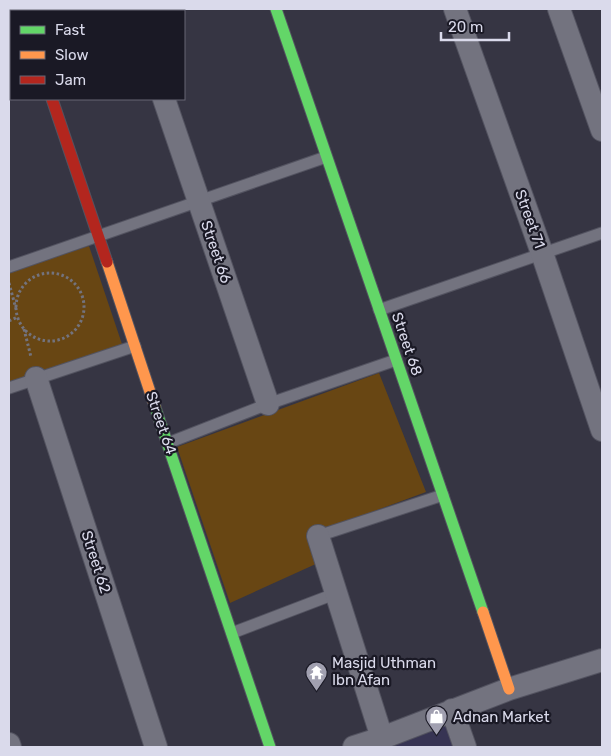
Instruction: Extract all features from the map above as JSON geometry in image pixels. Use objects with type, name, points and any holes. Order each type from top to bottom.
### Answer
[{"type":"street","name":"Street 68","points":[[276,9],[509,689]]},
{"type":"street","name":"Street 71","points":[[455,9],[542,253],[602,430]]},
{"type":"street","points":[[559,9],[602,130]]},
{"type":"street","name":"Street 64","points":[[52,100],[270,747]]},
{"type":"street","name":"Street 66","points":[[164,100],[268,404]]},
{"type":"street","name":"Street 62","points":[[36,378],[156,747]]},
{"type":"street","points":[[318,536],[382,738]]},
{"type":"street","points":[[354,747],[509,689],[601,665]]},
{"type":"street","points":[[452,710],[465,747]]},
{"type":"lane","points":[[9,267],[326,156]]},
{"type":"lane","points":[[379,310],[602,233]]},
{"type":"lane","points":[[9,388],[135,346]]},
{"type":"lane","points":[[168,443],[268,404],[396,360]]},
{"type":"lane","points":[[318,536],[442,495]]},
{"type":"lane","points":[[232,633],[337,593]]},
{"type":"path","points":[[18,317],[16,306],[18,296],[23,287],[35,277],[51,273],[61,274],[78,287],[83,297],[83,314],[76,330],[67,337],[56,340],[44,340],[33,336],[24,329]]},
{"type":"path","points":[[9,283],[18,317],[24,329],[36,378]]},
{"type":"path","points":[[9,321],[18,317]]},
{"type":"shaded area","points":[[89,246],[123,347],[9,385],[9,272]]},
{"type":"shaded area","points":[[379,373],[426,492],[312,534],[318,563],[230,603],[177,447]]},
{"type":"shaded area","name":"Adnan Market","points":[[449,724],[458,747],[391,747]]},
{"type":"traffic: fast","points":[[276,9],[483,612]]},
{"type":"traffic: fast","points":[[155,407],[270,747]]},
{"type":"traffic: slow","points":[[107,262],[155,407]]},
{"type":"traffic: slow","points":[[483,612],[509,689]]},
{"type":"traffic: jam","points":[[52,100],[107,262]]},
{"type":"place","name":"Masjid Uthman Ibn Afan","points":[[316,691]]},
{"type":"place","name":"Adnan Market","points":[[437,736]]}]
